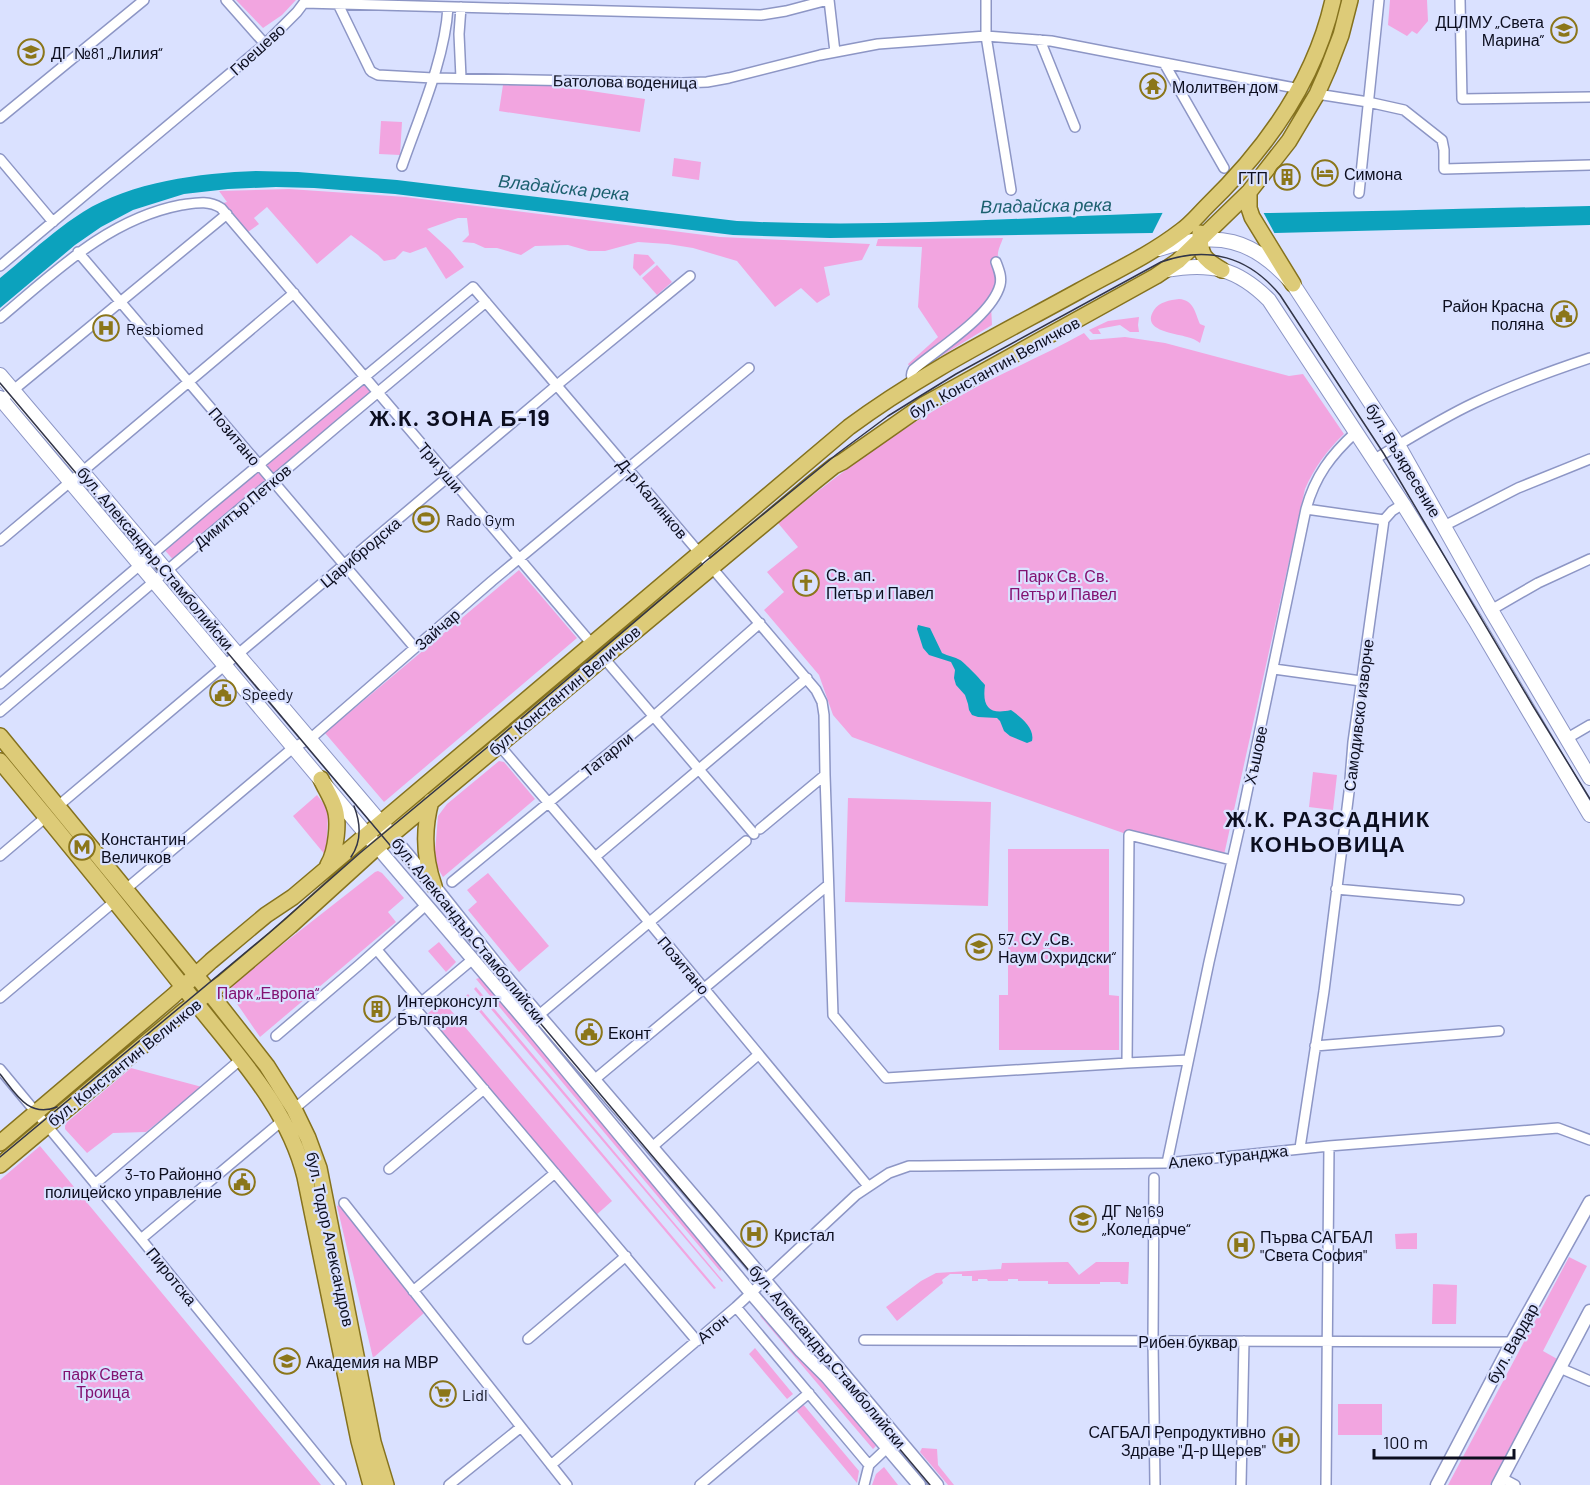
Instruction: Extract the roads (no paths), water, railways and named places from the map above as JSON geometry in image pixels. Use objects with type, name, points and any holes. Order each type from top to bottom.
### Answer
[{"type":"main road","points":[[1222,270],[1214,265],[1200,249],[1200,233],[1204,220],[1216,198],[1271,134],[1300,89],[1312,63],[1333,0]]},
{"type":"main road","name":"бул. Константин Величков","points":[[0,1165],[290,926],[391,835],[711,566],[834,466],[925,404],[1166,270],[1249,192],[1289,141],[1317,94],[1341,35],[1350,0]]},
{"type":"main road","points":[[1249,192],[1249,208],[1252,217],[1293,284]]},
{"type":"main road","name":"бул. Константин Величков","points":[[0,1143],[271,911],[293,897],[807,463],[863,411],[1148,252],[1182,230],[1216,198]]},
{"type":"main road","name":"бул. Възкресение","points":[[1148,252],[1179,243],[1216,238],[1227,240],[1255,251],[1274,264],[1293,284],[1398,445],[1491,610],[1590,778]]},
{"type":"main road","name":"бул. Възкресение","points":[[1166,270],[1190,267],[1222,270],[1247,280],[1269,300],[1375,459],[1475,620],[1590,815]]},
{"type":"main road","name":"бул. Александър Стамболийски","points":[[0,375],[391,835]]},
{"type":"main road","name":"бул. Александър Стамболийски","points":[[1,400],[377,847]]},
{"type":"main road","name":"бул. Тодор Александров","points":[[0,736],[196,975],[267,1066],[294,1108],[319,1168],[373,1442],[386,1485]]},
{"type":"main road","name":"бул. Тодор Александров","points":[[0,761],[196,1003],[261,1086],[284,1120],[296,1146],[305,1177],[359,1441],[371,1485]]},
{"type":"main road","points":[[321,779],[335,808],[337,818],[333,854],[326,868]]},
{"type":"main road","points":[[432,801],[425,845],[429,872],[434,886]]},
{"type":"street","points":[[0,118],[144,0]]},
{"type":"street","points":[[226,0],[265,44]]},
{"type":"street","points":[[828,0],[836,52]]},
{"type":"street","name":"Гюешево","points":[[0,266],[265,44],[305,2],[761,15],[828,0]]},
{"type":"street","points":[[986,0],[986,36],[1011,190]]},
{"type":"street","points":[[1359,193],[1379,0]]},
{"type":"street","points":[[1460,0],[1462,99],[1590,98]]},
{"type":"street","name":"Батолова воденица","points":[[338,4],[372,72],[378,75],[433,78],[707,82],[878,44],[986,36],[1040,40],[1300,89]]},
{"type":"street","points":[[455,5],[461,78]]},
{"type":"street","points":[[402,166],[433,78],[455,5]]},
{"type":"street","points":[[1040,40],[1075,127]]},
{"type":"street","points":[[1164,63],[1224,168]]},
{"type":"street","points":[[1317,94],[1404,110],[1438,137],[1444,145],[1444,169],[1590,165]]},
{"type":"street","points":[[0,159],[52,222]]},
{"type":"street","points":[[0,318],[78,252],[127,224],[165,209],[206,202],[213,203],[224,211],[121,302],[1,400]]},
{"type":"street","name":"Три уши","points":[[224,211],[591,644]]},
{"type":"street","name":"Позитано","points":[[78,252],[415,648]]},
{"type":"street","points":[[914,384],[911,377],[913,370],[981,314],[993,300],[1001,278],[996,262]]},
{"type":"street","name":"Царибродска","points":[[58,806],[557,385],[690,276]]},
{"type":"street","name":"Д-р Калинков","points":[[473,287],[816,690],[822,702],[824,715],[833,1015],[886,1078],[1127,1063]]},
{"type":"street","name":"Димитър Петков","points":[[0,684],[364,376],[473,287]]},
{"type":"street","points":[[0,541],[294,293]]},
{"type":"street","name":"Димитър Петков","points":[[0,712],[486,302]]},
{"type":"street","points":[[1375,459],[1474,403],[1530,379],[1590,358]]},
{"type":"street","name":"Зайчар","points":[[126,889],[294,747],[310,739],[518,559],[749,368]]},
{"type":"street","name":"Хъшове","points":[[1167,1163],[1274,669],[1306,509],[1311,491],[1321,471],[1341,446],[1356,432]]},
{"type":"street","points":[[1444,526],[1518,488],[1590,459]]},
{"type":"street","points":[[1306,509],[1384,520],[1403,504]]},
{"type":"street","name":"Самодивско изворче","points":[[1300,1148],[1324,992],[1361,681],[1384,520]]},
{"type":"street","points":[[1491,610],[1538,583],[1590,559]]},
{"type":"street","name":"Татарли","points":[[452,882],[654,716],[760,623]]},
{"type":"street","points":[[603,657],[698,770],[757,832],[825,775]]},
{"type":"street","points":[[1274,669],[1361,681]]},
{"type":"street","points":[[596,857],[807,678]]},
{"type":"street","points":[[1566,739],[1590,725]]},
{"type":"street","name":"Позитано","points":[[499,745],[596,857],[868,1186]]},
{"type":"street","points":[[0,856],[46,817]]},
{"type":"street","name":"бул. Александър Стамболийски","points":[[391,835],[539,1015],[937,1485]]},
{"type":"street","points":[[1188,1060],[1127,1063],[1129,835],[1231,860]]},
{"type":"street","points":[[539,1015],[746,841]]},
{"type":"street","name":"бул. Александър Стамболийски","points":[[377,847],[751,1293],[801,1351],[827,1377],[919,1485]]},
{"type":"street","points":[[594,1080],[828,885]]},
{"type":"street","points":[[1336,889],[1459,900]]},
{"type":"street","points":[[0,998],[115,901]]},
{"type":"street","points":[[276,1036],[425,906]]},
{"type":"street","points":[[377,950],[484,1089],[697,1341]]},
{"type":"street","points":[[294,1108],[473,959]]},
{"type":"street","points":[[1315,1046],[1499,1031]]},
{"type":"street","points":[[651,1148],[758,1055]]},
{"type":"street","points":[[95,1184],[240,1060]]},
{"type":"street","name":"Пиротска","points":[[0,1070],[341,1485]]},
{"type":"street","points":[[389,1169],[484,1089]]},
{"type":"street","points":[[141,1239],[284,1120]]},
{"type":"street","name":"Алеко Туранджа","points":[[868,1186],[889,1173],[909,1166],[1167,1163],[1300,1148],[1558,1128],[1590,1140]]},
{"type":"street","points":[[1326,1485],[1329,1146]]},
{"type":"street","points":[[413,1291],[555,1173]]},
{"type":"street","points":[[1154,1178],[1155,1485]]},
{"type":"street","name":"Атон","points":[[551,1465],[736,1307],[868,1186]]},
{"type":"street","name":"бул. Вардар","points":[[1437,1485],[1512,1342],[1590,1202]]},
{"type":"street","points":[[344,1203],[567,1485]]},
{"type":"street","points":[[528,1339],[626,1256]]},
{"type":"street","points":[[736,1307],[869,1465]]},
{"type":"street","points":[[1515,1485],[1500,1482],[1590,1311]]},
{"type":"street","name":"Рибен буквар","points":[[864,1340],[1512,1342]]},
{"type":"street","points":[[1241,1485],[1244,1341]]},
{"type":"street","points":[[1560,1368],[1590,1381]]},
{"type":"street","points":[[700,1485],[809,1393]]},
{"type":"street","points":[[449,1485],[521,1427]]},
{"type":"street","points":[[864,1485],[869,1465],[887,1448]]},
{"type":"water","points":[[256,171],[397,180],[737,221],[895,223],[1159,213],[1590,206],[1590,225],[1275,233],[830,238],[733,235],[395,194],[314,188],[228,189],[184,194],[133,210],[101,227],[75,245],[0,308],[0,278],[61,227],[83,212],[122,193],[144,186],[189,177]]},
{"type":"water","points":[[918,625],[930,628],[942,653],[962,661],[985,685],[985,699],[989,708],[997,711],[1011,710],[1023,719],[1029,727],[1032,741],[1027,743],[1010,736],[1004,731],[997,718],[972,715],[965,695],[956,685],[955,670],[951,662],[929,655],[923,648],[917,629]]},
{"type":"tram line","points":[[0,1157],[269,933],[360,853],[706,561],[837,454],[888,416],[956,374],[1161,262],[1178,257],[1211,255],[1241,263],[1255,271],[1280,295],[1384,454],[1590,799]]},
{"type":"tram line","points":[[0,383],[930,1485]]},
{"type":"tram line","points":[[351,857],[359,839],[358,819],[354,806]]},
{"type":"tram line","points":[[0,1074],[17,1096],[30,1107],[47,1110],[57,1107]]},
{"type":"place","name":"ДЦЛМУ „Света Марина”","points":[[1564,30]]},
{"type":"place","name":"ДГ №81 „Лилия“","points":[[31,52]]},
{"type":"place","name":"Молитвен дом","points":[[1153,86]]},
{"type":"place","name":"Симона","points":[[1325,173]]},
{"type":"place","name":"ГТП","points":[[1287,177]]},
{"type":"place","name":"Район Красна поляна","points":[[1564,314]]},
{"type":"place","name":"Resbiomed","points":[[106,328]]},
{"type":"place","name":"Rado Gym","points":[[426,519]]},
{"type":"place","name":"Св. ап. Петър и Павел","points":[[806,583]]},
{"type":"place","name":"Speedy","points":[[223,693]]},
{"type":"place","name":"Константин Величков","points":[[82,847]]},
{"type":"place","name":"57. СУ „Св. Наум Охридски“","points":[[979,947]]},
{"type":"place","name":"Интерконсулт България","points":[[377,1009]]},
{"type":"place","name":"Еконт","points":[[589,1032]]},
{"type":"place","name":"3-то Районно полицейско управление","points":[[242,1182]]},
{"type":"place","name":"ДГ №169 „Коледарче“","points":[[1083,1219]]},
{"type":"place","name":"Кристал","points":[[754,1234]]},
{"type":"place","name":"Първа САГБАЛ \"Света София\"","points":[[1241,1245]]},
{"type":"place","name":"Академия на МВР","points":[[287,1361]]},
{"type":"place","name":"Lidl","points":[[443,1394]]},
{"type":"place","name":"САГБАЛ Репродуктивно Здраве \"Д-р Щерев\"","points":[[1286,1440]]},
{"type":"district","name":"Ж.К. ЗОНА Б-19","points":[[460,417]]},
{"type":"district","name":"Ж.К. РАЗСАДНИК КОНЬОВИЦА","points":[[1328,830]]},
{"type":"water label","name":"Владайска река","points":[[564,187]]},
{"type":"water label","name":"Владайска река","points":[[1046,205]]},
{"type":"park label","name":"Парк Св. Св. Петър и Павел","points":[[1063,584]]},
{"type":"park label","name":"Парк „Европа“","points":[[268,992]]},
{"type":"park label","name":"парк Света Троица","points":[[103,1382]]}]
